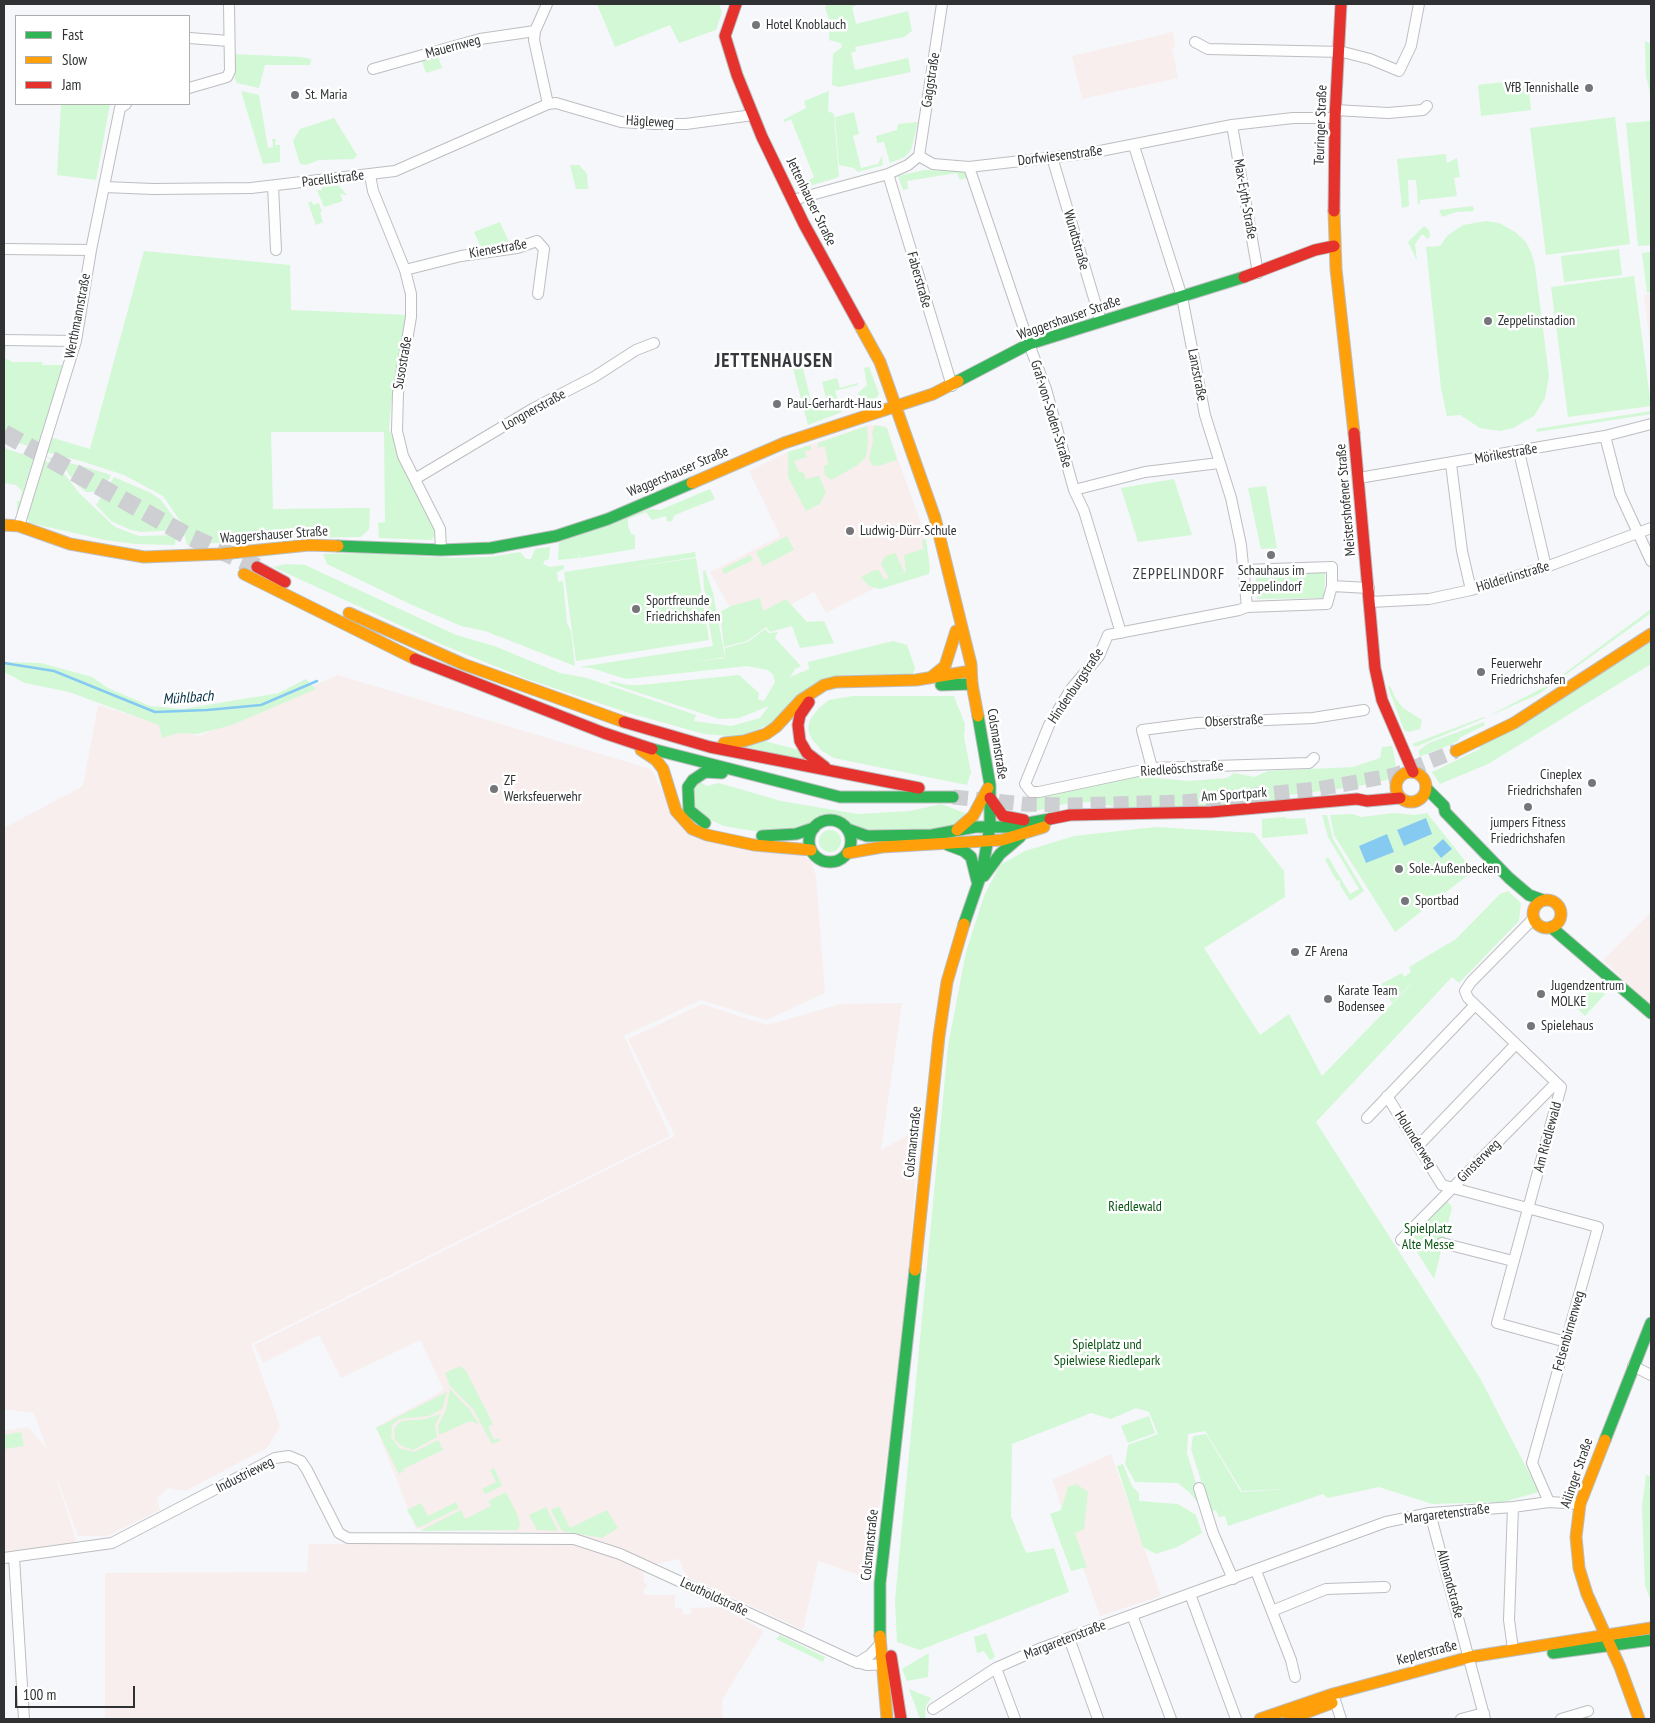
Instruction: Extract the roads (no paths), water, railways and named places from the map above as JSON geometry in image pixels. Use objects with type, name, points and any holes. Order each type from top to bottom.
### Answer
[{"type":"main road","name":"Jettenhauser Straße","points":[[736,4],[725,36],[737,76],[793,200],[876,356],[894,408]]},
{"type":"main road","name":"Teuringer Straße","points":[[1334,246],[1335,114],[1341,4]]},
{"type":"main road","name":"Waggershauser Straße","points":[[4,525],[19,526],[70,544],[144,557],[221,554],[310,545],[442,550],[491,548],[556,536],[608,519],[784,443],[894,408],[952,386],[1029,344],[1182,297],[1258,272],[1315,250],[1334,246]]},
{"type":"main road","name":"Meistershofener Straße","points":[[1334,246],[1359,478],[1377,676],[1382,700],[1401,747],[1407,773],[1422,776],[1423,793],[1437,810],[1445,812],[1521,888],[1543,900]]},
{"type":"main road","name":"Colsmanstraße","points":[[894,408],[935,518],[955,592],[968,671]]},
{"type":"main road","name":"Colsmanstraße","points":[[887,1719],[888,1665],[880,1644],[884,1544],[907,1354],[943,1007],[955,949],[977,884],[990,826],[990,791],[984,744],[972,684],[947,593],[942,548]]},
{"type":"main road","points":[[244,574],[402,654],[475,685],[604,733],[674,756],[754,777],[848,798],[954,797],[935,791],[697,744],[600,715],[463,664],[385,630],[257,567]]},
{"type":"main road","points":[[928,679],[945,666],[956,631]]},
{"type":"main road","points":[[1456,751],[1527,715],[1651,634]]},
{"type":"main road","points":[[697,744],[732,743],[766,734],[776,727],[801,700],[815,690],[836,682],[928,679],[968,671]]},
{"type":"main road","points":[[836,772],[813,759],[800,741],[798,724],[800,715],[803,708],[814,697],[831,689],[849,686],[972,684]]},
{"type":"main road","points":[[604,733],[635,747],[656,760],[663,769],[676,811],[692,829],[707,835],[754,845],[811,850]]},
{"type":"main road","points":[[754,777],[713,771],[699,775],[688,787],[689,810],[701,822],[759,836],[782,836],[814,828],[822,822],[834,820],[847,829],[851,841],[848,852],[840,859],[829,862],[817,857],[811,850],[810,839],[814,828]]},
{"type":"main road","points":[[1407,773],[1395,785],[1400,798],[1412,802],[1423,793]]},
{"type":"main road","name":"Am Sportpark","points":[[847,829],[867,836],[954,832],[990,826],[1006,827],[1070,815],[1211,812],[1357,799],[1395,785]]},
{"type":"main road","points":[[954,832],[973,816],[990,791],[1003,816],[1032,823]]},
{"type":"main road","name":"Am Sportpark","points":[[1357,799],[1367,801],[1400,798]]},
{"type":"main road","name":"Am Sportpark","points":[[848,852],[882,846],[988,840],[1025,834],[1061,822],[1112,814]]},
{"type":"main road","points":[[977,884],[1000,854],[1025,834]]},
{"type":"main road","points":[[944,843],[964,851],[971,858],[977,884]]},
{"type":"main road","name":"Meistershofener Straße","points":[[1521,888],[1535,918]]},
{"type":"main road","points":[[1555,924],[1561,914],[1558,906],[1552,901],[1543,900],[1536,904],[1535,918],[1555,924],[1569,940],[1651,1012]]},
{"type":"main road","name":"Ailinger Straße","points":[[1639,1719],[1611,1647],[1587,1594],[1579,1568],[1576,1537],[1580,1504],[1651,1323]]},
{"type":"main road","name":"Colsmanstraße","points":[[880,1610],[888,1665],[901,1719]]},
{"type":"main road","name":"Keplerstraße","points":[[1260,1719],[1513,1649],[1542,1647],[1651,1628]]},
{"type":"main road","name":"Keplerstraße","points":[[1471,1661],[1611,1647],[1651,1640]]},
{"type":"main road","name":"Keplerstraße","points":[[1288,1719],[1334,1698]]},
{"type":"street","points":[[190,88],[227,77],[230,71],[229,4]]},
{"type":"street","points":[[547,4],[535,31],[534,40],[548,104]]},
{"type":"street","name":"Gaggstraße","points":[[918,156],[942,4]]},
{"type":"street","points":[[1195,42],[1208,49],[1338,51],[1370,58],[1399,71],[1411,46],[1419,4]]},
{"type":"street","name":"Mauernweg","points":[[373,69],[480,39],[535,31]]},
{"type":"street","points":[[190,38],[229,41]]},
{"type":"street","name":"Hägleweg","points":[[548,104],[556,103],[621,122],[654,124],[686,124],[753,115]]},
{"type":"street","name":"Pacellistraße","points":[[105,187],[153,189],[251,188],[395,171],[548,104]]},
{"type":"street","name":"Werthmannstraße","points":[[19,526],[76,341],[91,250],[120,108],[124,105]]},
{"type":"street","name":"Dorfwiesenstraße","points":[[918,156],[932,164],[969,167],[1134,146],[1232,125],[1335,114],[1423,110],[1427,106]]},
{"type":"street","name":"Max-Eyth-Straße","points":[[1232,125],[1258,272]]},
{"type":"street","name":"Lanzstraße","points":[[1134,146],[1182,297],[1200,392],[1219,463],[1231,498],[1247,607]]},
{"type":"street","points":[[793,200],[888,174],[908,165],[918,156]]},
{"type":"street","name":"Wundtstraße","points":[[1052,157],[1101,322]]},
{"type":"street","name":"Graf-von-Soden-Straße","points":[[969,167],[1046,389],[1074,490],[1084,511],[1120,632]]},
{"type":"street","name":"Faberstraße","points":[[888,174],[916,273],[952,386]]},
{"type":"street","name":"Susostraße","points":[[370,175],[373,191],[405,270],[411,294],[412,317],[399,385],[396,420],[403,456],[440,529],[442,550]]},
{"type":"street","points":[[274,186],[276,250]]},
{"type":"street","name":"Kienestraße","points":[[405,270],[461,256],[517,248],[538,241],[544,249],[538,294]]},
{"type":"street","points":[[4,249],[91,250]]},
{"type":"street","points":[[4,340],[76,341]]},
{"type":"street","name":"Longnerstraße","points":[[415,479],[534,408],[594,377],[636,350],[654,343]]},
{"type":"street","name":"Mörikestraße","points":[[1359,478],[1519,452],[1605,436],[1651,424]]},
{"type":"street","points":[[1605,436],[1620,494],[1651,561]]},
{"type":"street","points":[[1519,452],[1546,567]]},
{"type":"street","points":[[1074,490],[1145,472],[1219,463]]},
{"type":"street","points":[[1451,464],[1462,551],[1471,590]]},
{"type":"street","name":"Hölderlinstraße","points":[[1370,602],[1428,599],[1471,590],[1546,567],[1638,535],[1651,528]]},
{"type":"street","points":[[1120,632],[1247,607],[1327,604],[1332,586],[1332,567],[1243,570]]},
{"type":"street","points":[[1332,586],[1369,588]]},
{"type":"street","name":"Hindenburgstraße","points":[[1025,784],[1048,725],[1071,689],[1099,656],[1108,635],[1120,632]]},
{"type":"street","name":"Obserstraße","points":[[1152,768],[1142,730],[1197,723],[1313,718],[1364,710]]},
{"type":"street","name":"Riedleöschstraße","points":[[1025,784],[1031,792],[1039,792],[1152,768],[1309,762],[1314,758]]},
{"type":"street","name":"Am Riedlewald","points":[[1535,918],[1471,982],[1465,991],[1468,998],[1561,1087],[1496,1323],[1566,1342]]},
{"type":"street","name":"Holunderweg","points":[[1367,1118],[1475,1005]]},
{"type":"street","points":[[1418,1146],[1514,1044]]},
{"type":"street","name":"Ginsterweg","points":[[1401,1240],[1556,1083]]},
{"type":"street","name":"Holunderweg","points":[[1387,1096],[1442,1184],[1528,1209]]},
{"type":"street","name":"Felsenbirnenweg","points":[[1528,1209],[1598,1227],[1532,1463],[1549,1502]]},
{"type":"street","points":[[1442,1243],[1513,1261]]},
{"type":"street","points":[[1633,1366],[1651,1375]]},
{"type":"street","name":"Industrieweg","points":[[24,1719],[9,1558],[112,1543],[275,1458],[289,1456],[301,1461],[339,1532],[348,1538],[533,1538]]},
{"type":"street","points":[[1199,1488],[1213,1533],[1233,1579]]},
{"type":"street","name":"Margaretenstraße","points":[[933,1709],[996,1668],[1068,1638],[1386,1522],[1430,1513],[1513,1507],[1549,1502],[1580,1504]]},
{"type":"street","points":[[1513,1507],[1509,1620],[1513,1649]]},
{"type":"street","name":"Allmandstraße","points":[[1430,1513],[1485,1716],[1462,1719]]},
{"type":"street","name":"Leutholdstraße","points":[[533,1538],[574,1539],[620,1554],[857,1663],[888,1665]]},
{"type":"street","points":[[1256,1571],[1295,1677]]},
{"type":"street","points":[[1272,1612],[1326,1589],[1385,1587]]},
{"type":"street","points":[[1190,1594],[1236,1719]]},
{"type":"street","points":[[1132,1615],[1171,1719]]},
{"type":"street","points":[[1068,1638],[1098,1719]]},
{"type":"street","points":[[857,1663],[870,1655],[880,1644]]},
{"type":"street","points":[[996,1668],[1015,1719]]},
{"type":"street","points":[[1334,1698],[1341,1719]]},
{"type":"street","points":[[1561,1719],[1588,1711]]},
{"type":"water","points":[[1426,818],[1432,834],[1404,846],[1397,830]]},
{"type":"water","points":[[1387,834],[1394,852],[1366,863],[1359,846]]},
{"type":"water","points":[[1443,839],[1452,849],[1441,858],[1433,848]]},
{"type":"waterway","name":"Mühlbach","points":[[4,663],[54,671],[155,712],[261,705],[317,681]]},
{"type":"tunnel","points":[[4,433],[186,535],[257,567]]},
{"type":"tunnel","points":[[953,797],[1023,804],[1072,805],[1183,802],[1318,789],[1395,775],[1456,751]]},
{"type":"place","name":"Hotel Knoblauch","points":[[756,25]]},
{"type":"place","name":"VfB Tennishalle","points":[[1589,88]]},
{"type":"place","name":"St. Maria","points":[[295,95]]},
{"type":"place","name":"Zeppelinstadion","points":[[1488,321]]},
{"type":"place","name":"Paul-Gerhardt-Haus","points":[[777,404]]},
{"type":"place","name":"Ludwig-Dürr-Schule","points":[[850,531]]},
{"type":"place","name":"Schauhaus im Zeppelindorf","points":[[1271,555]]},
{"type":"place","name":"Sportfreunde Friedrichshafen","points":[[636,609]]},
{"type":"place","name":"Feuerwehr Friedrichshafen","points":[[1481,672]]},
{"type":"place","name":"Cineplex Friedrichshafen","points":[[1592,783]]},
{"type":"place","name":"ZF Werksfeuerwehr","points":[[494,789]]},
{"type":"place","name":"jumpers Fitness Friedrichshafen","points":[[1528,807]]},
{"type":"place","name":"Sole-Außenbecken","points":[[1399,869]]},
{"type":"place","name":"Sportbad","points":[[1405,901]]},
{"type":"place","name":"ZF Arena","points":[[1295,952]]},
{"type":"place","name":"Jugendzentrum MOLKE","points":[[1541,994]]},
{"type":"place","name":"Karate Team Bodensee","points":[[1328,999]]},
{"type":"place","name":"Spielehaus","points":[[1531,1026]]},
{"type":"district","name":"JETTENHAUSEN","points":[[774,362]]},
{"type":"district","name":"ZEPPELINDORF","points":[[1179,575]]},
{"type":"park label","name":"Riedlewald","points":[[1135,1207]]},
{"type":"park label","name":"Spielplatz Alte Messe","points":[[1428,1238]]},
{"type":"park label","name":"Spielplatz und Spielwiese Riedlepark","points":[[1107,1354]]}]
